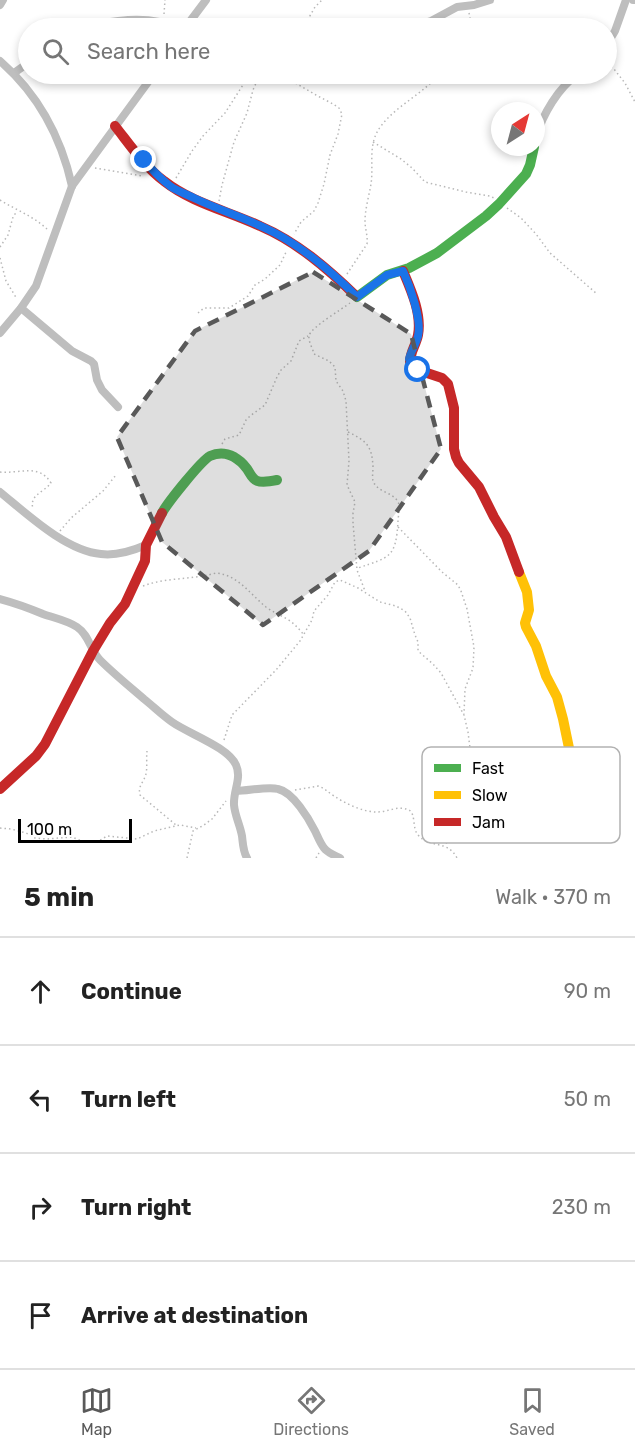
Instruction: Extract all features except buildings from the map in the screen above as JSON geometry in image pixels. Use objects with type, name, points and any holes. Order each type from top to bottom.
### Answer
[{"type":"street","points":[[0,5],[3,0]]},
{"type":"street","points":[[192,18],[206,0]]},
{"type":"street","points":[[437,18],[458,7],[490,0]]},
{"type":"street","points":[[617,25],[626,0]]},
{"type":"street","points":[[0,61],[18,78]]},
{"type":"street","points":[[14,73],[18,70]]},
{"type":"street","points":[[23,84],[49,121],[65,160],[72,186]]},
{"type":"street","points":[[0,333],[36,286],[72,186],[146,84]]},
{"type":"street","points":[[545,115],[566,84]]},
{"type":"street","points":[[115,126],[149,166],[172,187],[259,225],[289,242],[324,266],[357,297],[387,275],[403,271],[437,253],[499,204],[526,174],[532,156]]},
{"type":"street","points":[[403,271],[408,282],[418,325],[410,362],[418,370],[439,377],[448,384],[454,408],[456,457],[480,487],[506,537],[527,592],[529,610],[526,627],[557,698],[568,747]]},
{"type":"street","points":[[21,307],[72,351],[92,361],[102,390],[118,407]]},
{"type":"street","points":[[0,789],[36,756],[45,744],[93,651],[110,623],[123,609],[145,561],[146,545],[157,520],[166,505],[206,458],[211,455],[225,454],[239,460],[259,482],[277,480]]},
{"type":"street","points":[[0,492],[56,536],[81,550],[102,554],[128,552],[146,545]]},
{"type":"street","points":[[0,599],[72,624],[81,630],[93,651],[119,678],[170,721],[231,757],[237,766],[238,780],[234,802],[243,849],[247,858]]},
{"type":"street","points":[[236,791],[271,788],[286,792],[303,812],[323,847],[340,858]]},
{"type":"path","points":[[164,18],[165,0]]},
{"type":"path","points":[[309,18],[321,0]]},
{"type":"path","points":[[470,18],[469,13],[474,5]]},
{"type":"path","points":[[617,73],[635,102]]},
{"type":"path","points":[[172,187],[202,136],[225,113],[244,84]]},
{"type":"path","points":[[218,209],[234,142],[247,113],[256,84]]},
{"type":"path","points":[[198,313],[208,307],[229,308],[248,296],[256,284],[280,266],[289,242],[301,222],[314,211],[318,203],[342,114],[333,104],[296,84]]},
{"type":"path","points":[[341,281],[367,244],[365,217],[372,179],[371,151],[379,128],[413,96],[431,84]]},
{"type":"path","points":[[373,142],[406,164],[425,182],[490,196],[521,218],[550,253],[597,294]]},
{"type":"path","points":[[84,167],[162,179]]},
{"type":"path","points":[[0,200],[40,222],[54,235]]},
{"type":"path","points":[[0,247],[8,235],[17,210]]},
{"type":"path","points":[[0,258],[6,281],[21,307]]},
{"type":"path","points":[[218,454],[225,439],[240,435],[246,420],[265,406],[277,377],[291,361],[299,341],[309,336],[318,325],[357,297]]},
{"type":"path","points":[[309,336],[314,354],[329,361],[335,367],[336,381],[346,397],[349,461],[347,485],[355,502],[353,523],[357,569],[365,593]]},
{"type":"path","points":[[347,432],[361,438],[369,446],[375,484],[398,502],[398,527],[395,545],[389,556],[357,569]]},
{"type":"path","points":[[0,472],[36,470],[50,480],[51,484],[33,499],[34,511]]},
{"type":"path","points":[[56,536],[70,518],[103,492],[116,475]]},
{"type":"path","points":[[398,527],[458,585],[461,591],[474,647],[473,668],[465,689],[464,715],[470,747]]},
{"type":"path","points":[[131,590],[168,579],[221,573],[248,589],[269,609],[296,626],[304,636]]},
{"type":"path","points":[[220,749],[232,715],[276,670],[304,636],[314,611],[328,595],[336,581],[340,580],[407,614],[418,642],[418,651],[441,673],[464,715]]},
{"type":"path","points":[[147,751],[146,775],[139,789],[140,795],[176,826]]},
{"type":"path","points":[[286,792],[318,786],[342,801],[364,810],[379,812],[396,808],[407,810],[413,814],[415,829],[422,839]]},
{"type":"path","points":[[187,858],[192,833],[196,828],[212,819],[236,791]]},
{"type":"path","points":[[0,828],[26,833],[35,838],[72,837],[82,841],[97,842],[107,836],[137,839],[154,831],[176,826],[196,828]]},
{"type":"path","points":[[430,843],[445,846],[457,858]]},
{"type":"highlighted area","points":[[313,272],[411,334],[441,449],[369,551],[263,625],[162,542],[117,437],[195,331]]},
{"type":"traffic: fast","points":[[356,296],[387,275],[409,268],[437,253],[486,216],[526,174],[532,156]]},
{"type":"traffic: fast","points":[[162,513],[192,473],[213,455],[231,455],[243,464],[255,480],[260,482],[277,480]]},
{"type":"traffic: slow","points":[[519,572],[527,592],[529,610],[526,627],[557,697],[569,747]]},
{"type":"traffic: jam","points":[[115,126],[144,162],[175,189],[198,201],[274,232],[323,266],[356,296]]},
{"type":"traffic: jam","points":[[403,271],[415,302],[419,327],[410,362],[418,370],[442,378],[448,384],[454,408],[456,457],[479,487],[506,537],[519,572]]},
{"type":"traffic: jam","points":[[0,789],[36,756],[45,744],[93,651],[125,604],[145,561],[146,545],[162,513]]},
{"type":"route","points":[[144,160],[172,187],[216,209],[259,225],[293,244],[339,278],[357,297],[387,275],[403,271],[408,282],[418,325],[417,337],[409,359],[418,370]]}]
